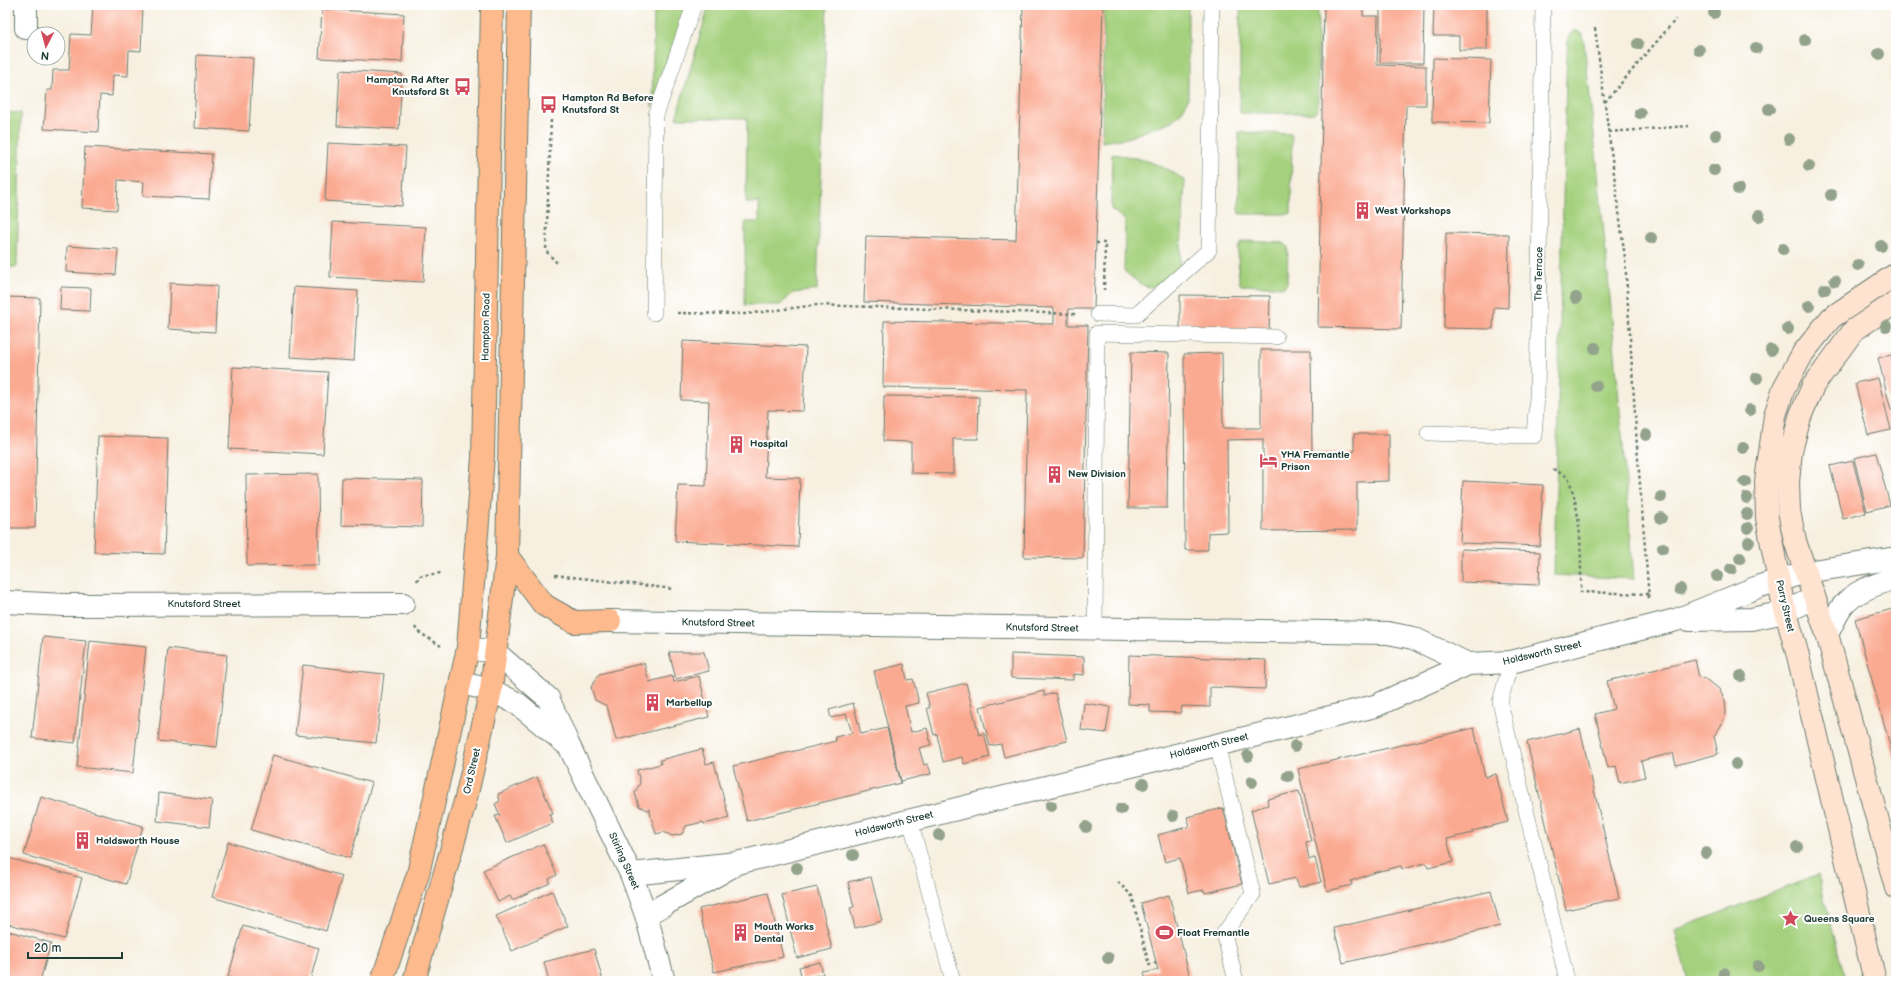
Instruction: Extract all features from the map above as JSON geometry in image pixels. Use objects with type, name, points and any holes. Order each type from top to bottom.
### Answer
[{"type":"main road","name":"Hampton Road","points":[[468,648],[483,457],[492,5]]},
{"type":"main road","points":[[519,5],[507,556],[544,605],[574,622],[610,621]]},
{"type":"main road","name":"Ord Street","points":[[414,981],[466,798],[491,690],[507,556]]},
{"type":"main road","points":[[382,981],[418,874],[468,648]]},
{"type":"street","points":[[26,5],[26,26]]},
{"type":"street","name":"Parry Street","points":[[1874,981],[1798,656],[1785,612],[1767,518],[1766,481],[1775,415],[1784,388],[1803,353],[1831,318],[1896,274]]},
{"type":"street","points":[[1896,302],[1854,330],[1813,386],[1800,417],[1792,451],[1788,482],[1789,511],[1795,541],[1827,634],[1896,888]]},
{"type":"street","name":"Holdsworth Street","points":[[632,874],[737,863],[1375,706],[1468,664],[1511,662],[1676,620],[1748,591],[1806,572],[1896,558]]},
{"type":"street","points":[[1827,634],[1842,606],[1854,595],[1876,584],[1896,578]]},
{"type":"street","name":"Holdsworth Street","points":[[1676,620],[1751,619],[1785,612],[1814,598]]},
{"type":"street","name":"Knutsford Street","points":[[5,602],[65,605],[403,604]]},
{"type":"street","name":"Knutsford Street","points":[[610,621],[1388,633],[1413,638],[1468,664]]},
{"type":"street","points":[[468,648],[495,652]]},
{"type":"street","name":"Stirling Street","points":[[495,652],[548,698],[569,746],[632,874],[646,915],[664,981]]},
{"type":"street","name":"Stirling Street","points":[[461,683],[491,690],[518,704],[569,746]]},
{"type":"street","name":"Holdsworth Street","points":[[646,915],[737,863]]},
{"type":"lane","points":[[654,313],[656,115],[694,5]]},
{"type":"lane","points":[[1098,314],[1136,315],[1209,250],[1212,5]]},
{"type":"lane","name":"The Terrace","points":[[1428,433],[1534,436],[1537,397],[1543,5]]},
{"type":"lane","points":[[1095,629],[1097,333],[1276,337]]},
{"type":"lane","points":[[1511,662],[1500,702],[1567,980]]},
{"type":"lane","points":[[1217,744],[1253,894],[1224,933],[1236,981]]},
{"type":"lane","points":[[910,820],[953,981]]},
{"type":"path","points":[[1605,102],[1676,19]]},
{"type":"path","points":[[1595,28],[1625,258],[1637,446],[1650,602]]},
{"type":"path","points":[[551,120],[546,251],[558,264]]},
{"type":"path","points":[[1609,132],[1689,126]]},
{"type":"path","points":[[1096,243],[1105,243],[1104,295]]},
{"type":"path","points":[[654,313],[746,314],[817,305],[1098,314]]},
{"type":"path","points":[[1553,469],[1568,477],[1575,495],[1581,539],[1581,592],[1649,594]]},
{"type":"path","points":[[553,574],[674,589]]},
{"type":"path","points":[[1118,882],[1132,896],[1149,965],[1156,963]]},
{"type":"green space","points":[[654,5],[688,5],[652,107]]},
{"type":"green space","points":[[709,5],[827,5],[817,290],[793,293],[780,305],[745,305],[745,222],[759,222],[759,203],[746,203],[747,118],[676,118]]},
{"type":"green space","points":[[1104,5],[1188,5],[1188,98],[1182,111],[1172,121],[1127,138],[1102,142]]},
{"type":"green space","points":[[1240,5],[1318,5],[1318,109],[1314,113],[1240,113]]},
{"type":"green space","points":[[1575,30],[1583,34],[1591,102],[1611,306],[1634,579],[1554,575],[1566,75],[1568,36]]},
{"type":"green space","points":[[5,112],[21,113],[17,267],[5,267]]},
{"type":"green space","points":[[1239,132],[1292,134],[1291,214],[1239,214]]},
{"type":"green space","points":[[1112,154],[1150,162],[1168,170],[1185,181],[1180,267],[1164,281],[1154,286],[1150,287],[1142,285],[1124,271],[1125,220],[1111,209]]},
{"type":"green space","points":[[1241,242],[1284,243],[1288,247],[1287,283],[1284,287],[1241,285],[1239,282],[1238,249]]},
{"type":"green space","name":"Queens Square","points":[[1818,875],[1846,981],[1688,981],[1675,930]]},
{"type":"building","points":[[93,5],[143,5],[141,51],[129,50],[128,76],[113,75],[112,96],[100,95],[98,132],[44,129],[47,90],[52,90],[53,70],[69,70],[71,34],[91,35]]},
{"type":"building","points":[[1023,5],[1103,5],[1094,309],[1069,309],[1068,314],[1068,325],[1088,325],[1083,558],[1024,557],[1027,390],[883,387],[884,321],[1054,324],[1054,308],[864,302],[866,236],[1016,240]]},
{"type":"building","name":"West Workshops","points":[[1324,5],[1363,5],[1363,16],[1378,16],[1377,65],[1426,66],[1426,105],[1406,105],[1401,329],[1318,327]]},
{"type":"building","points":[[1380,5],[1424,5],[1423,63],[1380,63]]},
{"type":"building","points":[[1434,5],[1487,5],[1487,50],[1459,50],[1459,36],[1433,36]]},
{"type":"building","points":[[322,9],[404,14],[402,62],[319,58]]},
{"type":"building","points":[[197,55],[253,58],[249,131],[194,128]]},
{"type":"building","points":[[1433,58],[1491,60],[1489,123],[1432,122]]},
{"type":"building","points":[[340,70],[402,74],[399,129],[337,126]]},
{"type":"building","points":[[328,143],[406,147],[402,206],[325,201]]},
{"type":"building","points":[[85,147],[212,154],[209,199],[143,196],[144,182],[118,180],[117,210],[82,208]]},
{"type":"building","points":[[333,222],[426,227],[423,282],[330,277]]},
{"type":"building","points":[[1446,233],[1509,234],[1508,308],[1494,307],[1493,329],[1444,328]]},
{"type":"building","points":[[67,246],[118,249],[116,275],[66,272]]},
{"type":"building","points":[[170,283],[217,286],[215,332],[168,329]]},
{"type":"building","points":[[61,287],[91,288],[90,311],[60,310]]},
{"type":"building","points":[[294,287],[358,291],[354,361],[290,357]]},
{"type":"building","points":[[1180,295],[1270,296],[1269,332],[1180,330]]},
{"type":"building","points":[[5,297],[40,298],[35,528],[5,528]]},
{"type":"building","name":"Hospital","points":[[683,341],[806,347],[803,411],[768,410],[765,477],[800,478],[798,547],[675,541],[678,485],[706,486],[709,401],[681,400]]},
{"type":"building","points":[[1261,350],[1311,350],[1312,453],[1354,452],[1354,434],[1389,434],[1389,481],[1357,482],[1357,530],[1263,531],[1263,439],[1227,440],[1228,532],[1208,533],[1208,550],[1185,550],[1184,354],[1222,353],[1223,428],[1261,428]]},
{"type":"building","points":[[1131,352],[1169,353],[1167,508],[1128,508]]},
{"type":"building","points":[[1896,354],[1896,409],[1891,410],[1878,358]]},
{"type":"building","points":[[233,367],[328,372],[323,454],[229,449]]},
{"type":"building","points":[[1878,378],[1891,430],[1868,435],[1855,383]]},
{"type":"building","points":[[884,396],[979,397],[978,439],[953,439],[953,474],[911,473],[911,442],[883,441]]},
{"type":"building","points":[[98,436],[168,438],[164,554],[94,552]]},
{"type":"building","points":[[1876,453],[1890,505],[1867,511],[1854,458]]},
{"type":"building","points":[[1853,461],[1866,513],[1843,519],[1830,466]]},
{"type":"building","points":[[318,474],[319,565],[247,566],[246,475]]},
{"type":"building","points":[[342,478],[423,480],[422,527],[341,525]]},
{"type":"building","points":[[1463,481],[1543,485],[1540,546],[1460,543]]},
{"type":"building","points":[[1461,549],[1540,552],[1539,585],[1461,582]]},
{"type":"building","points":[[1896,608],[1896,767],[1855,619]]},
{"type":"building","points":[[43,637],[86,641],[75,743],[32,738]]},
{"type":"building","points":[[90,641],[146,647],[133,773],[77,767]]},
{"type":"building","points":[[168,648],[227,655],[217,747],[158,741]]},
{"type":"building","points":[[669,652],[704,652],[709,671],[676,679]]},
{"type":"building","points":[[1011,654],[1084,657],[1084,675],[1073,674],[1073,680],[1011,678]]},
{"type":"building","points":[[1129,655],[1266,660],[1265,689],[1210,687],[1210,707],[1182,706],[1181,713],[1150,712],[1150,705],[1128,704]]},
{"type":"building","points":[[1695,660],[1699,677],[1708,680],[1719,689],[1725,700],[1726,713],[1722,724],[1714,736],[1718,754],[1676,765],[1673,753],[1641,761],[1645,777],[1620,783],[1616,766],[1608,768],[1595,714],[1614,709],[1607,681]]},
{"type":"building","name":"Marbellup","points":[[644,663],[649,682],[672,676],[674,682],[699,676],[709,717],[616,740],[607,706],[595,700],[591,687],[599,674]]},
{"type":"building","points":[[904,664],[907,680],[913,679],[919,703],[905,706],[911,732],[927,728],[931,745],[919,748],[924,765],[928,764],[931,774],[901,781],[874,671]]},
{"type":"building","points":[[303,665],[384,674],[376,743],[295,735]]},
{"type":"building","points":[[966,683],[979,735],[984,733],[990,757],[964,764],[962,757],[943,762],[937,734],[934,735],[927,708],[930,708],[926,693]]},
{"type":"building","points":[[1044,691],[1044,696],[1055,693],[1067,741],[1004,757],[1001,744],[990,746],[980,707]]},
{"type":"building","points":[[853,703],[861,734],[887,728],[901,783],[747,821],[733,766],[836,741],[835,737],[852,733],[846,714],[831,718],[829,710]]},
{"type":"building","points":[[1084,703],[1110,707],[1106,733],[1081,730]]},
{"type":"building","points":[[1474,728],[1485,777],[1496,774],[1508,822],[1472,831],[1473,833],[1447,839],[1453,862],[1428,868],[1426,863],[1402,869],[1401,866],[1376,872],[1351,881],[1352,885],[1327,891],[1298,769]]},
{"type":"building","points":[[1580,729],[1619,898],[1566,910],[1527,742]]},
{"type":"building","points":[[702,749],[706,764],[714,762],[729,818],[704,824],[703,822],[686,826],[682,834],[672,836],[664,832],[656,834],[649,809],[647,810],[639,806],[635,793],[640,783],[637,770],[661,764],[660,760]]},
{"type":"building","points":[[273,755],[372,783],[350,858],[251,830]]},
{"type":"building","points":[[537,777],[553,813],[549,814],[553,823],[507,843],[495,816],[500,815],[495,804],[500,801],[498,794]]},
{"type":"building","points":[[1299,791],[1311,841],[1306,842],[1309,859],[1315,858],[1321,882],[1299,887],[1296,878],[1269,884],[1251,810],[1268,805],[1267,799]]},
{"type":"building","points":[[159,793],[212,800],[209,827],[157,821]]},
{"type":"building","name":"Holdsworth House","points":[[41,797],[143,826],[126,884],[24,855]]},
{"type":"building","points":[[1223,808],[1242,884],[1205,893],[1204,890],[1189,893],[1180,858],[1165,862],[1158,835],[1190,826],[1187,817]]},
{"type":"building","points":[[228,842],[342,876],[326,931],[212,897]]},
{"type":"building","points":[[543,844],[557,875],[549,879],[550,883],[512,900],[510,896],[498,902],[483,870]]},
{"type":"building","points":[[5,857],[82,878],[64,939],[5,923]]},
{"type":"building","points":[[871,877],[882,921],[855,928],[850,908],[854,907],[848,882]]},
{"type":"building","points":[[817,887],[832,949],[797,958],[782,895]]},
{"type":"building","points":[[552,891],[568,926],[512,951],[496,916]]},
{"type":"building","points":[[1491,891],[1500,926],[1343,963],[1334,928]]},
{"type":"building","name":"Mouth Works Dental","points":[[768,893],[783,957],[714,972],[699,909]]},
{"type":"building","name":"Float Fremantle","points":[[1169,895],[1191,981],[1146,981],[1144,973],[1158,970],[1141,903]]},
{"type":"building","points":[[243,926],[319,948],[310,981],[241,981],[228,977]]},
{"type":"building","points":[[5,930],[51,943],[40,981],[5,981]]},
{"type":"building","points":[[594,949],[603,981],[549,981],[544,962]]},
{"type":"building","points":[[820,962],[823,974],[802,979],[799,967]]},
{"type":"place","name":"Hampton Rd After Knutsford St","points":[[462,86]]},
{"type":"place","name":"Hampton Rd Before Knutsford St","points":[[549,104]]},
{"type":"place","name":"West Workshops","points":[[1362,211]]},
{"type":"place","name":"Hospital","points":[[737,444]]},
{"type":"place","name":"YHA Fremantle Prison","points":[[1268,461]]},
{"type":"place","name":"New Division","points":[[1055,474]]},
{"type":"place","name":"Marbellup","points":[[653,703]]},
{"type":"place","name":"Holdsworth House","points":[[83,841]]},
{"type":"place","name":"Queens Square","points":[[1791,919]]},
{"type":"place","name":"Mouth Works Dental","points":[[741,933]]},
{"type":"place","name":"Float Fremantle","points":[[1164,933]]}]
